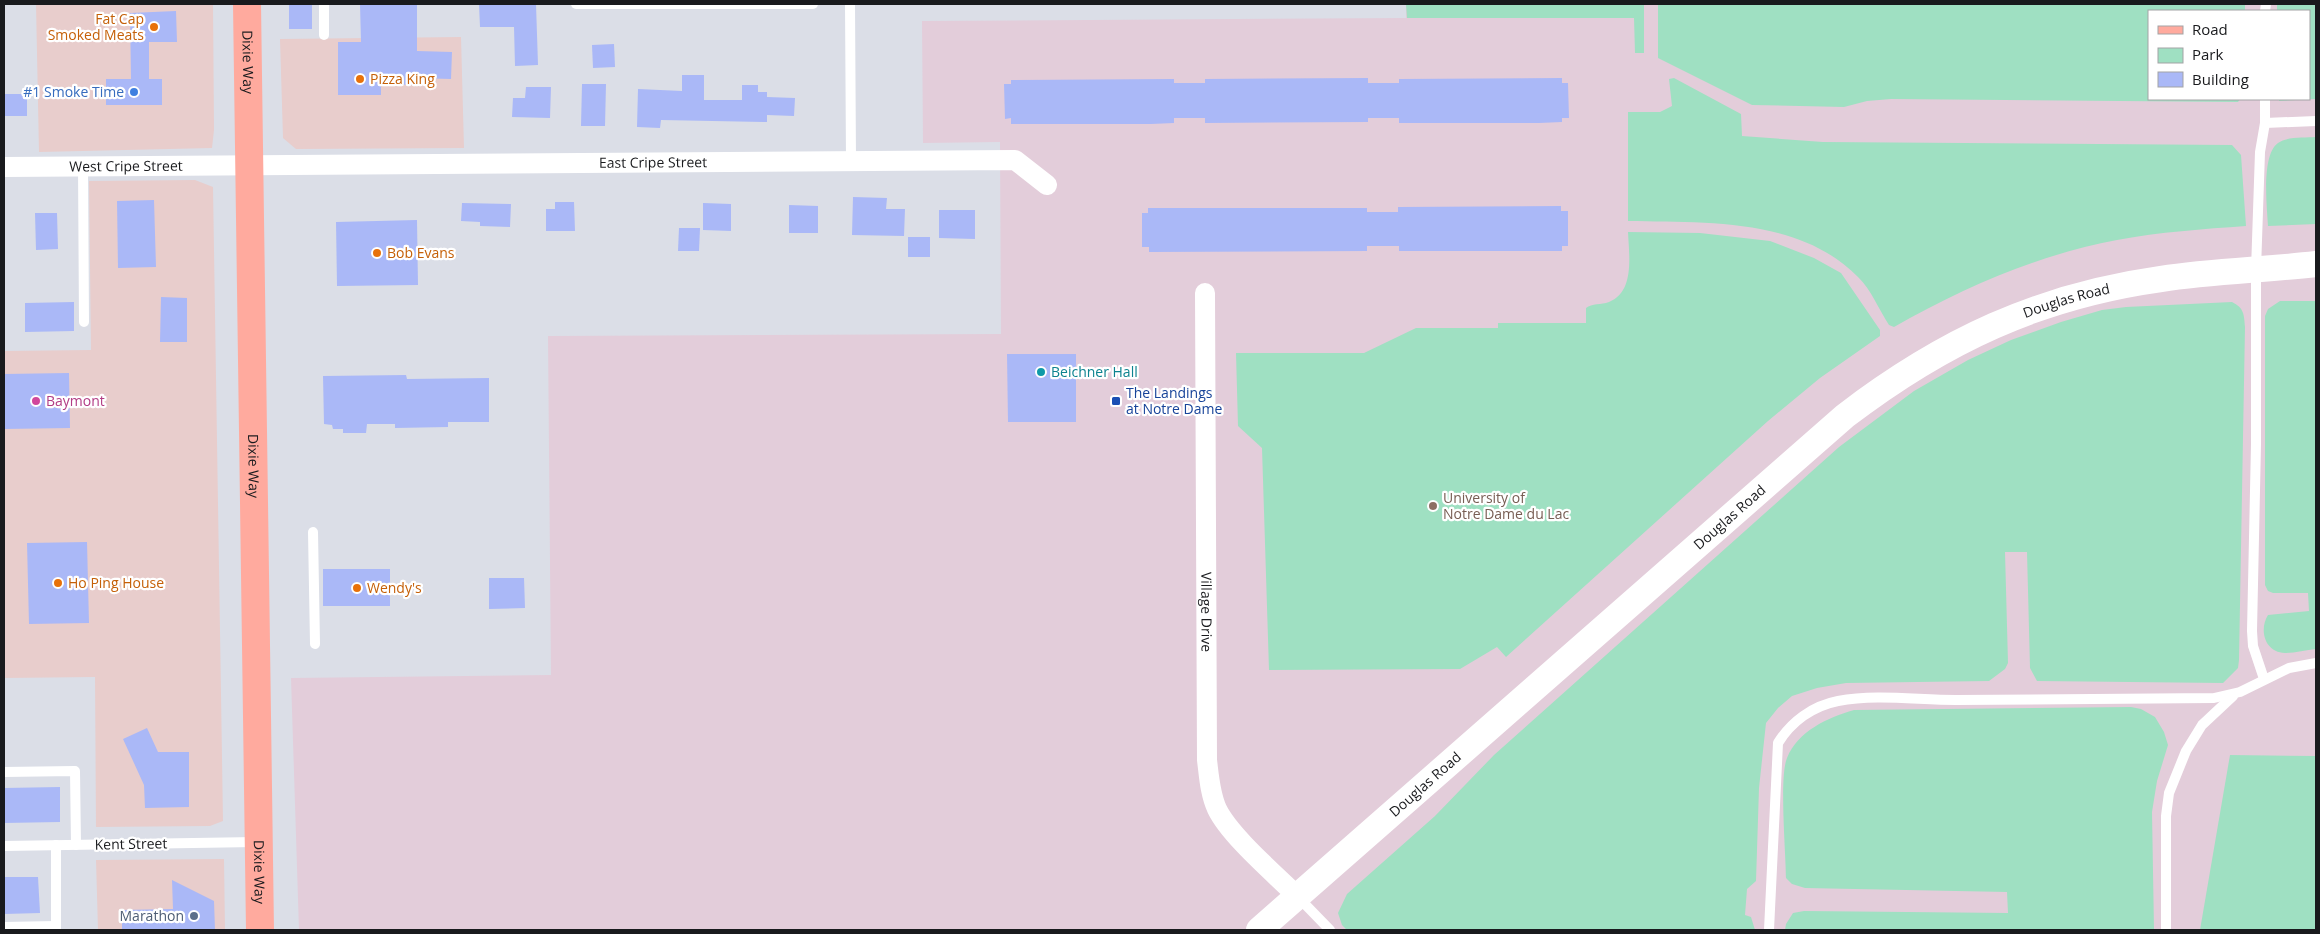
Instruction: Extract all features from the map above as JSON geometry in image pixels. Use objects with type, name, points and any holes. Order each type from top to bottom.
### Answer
[{"type":"main road","name":"Dixie Way","points":[[247,4],[260,930]]},
{"type":"street","name":"East Cripe Street","points":[[248,166],[1015,160],[1047,185]]},
{"type":"street","name":"West Cripe Street","points":[[4,167],[248,166]]},
{"type":"street","name":"Douglas Road","points":[[1259,930],[1845,416],[1890,382],[1995,324],[2060,301],[2162,278],[2316,264]]},
{"type":"street","name":"Douglas Road","points":[[2286,267],[2316,271]]},
{"type":"street","name":"Village Drive","points":[[1206,293],[1207,760],[1210,788],[1217,809],[1228,826],[1298,897]]},
{"type":"lane","points":[[324,4],[324,35]]},
{"type":"lane","points":[[576,4],[813,4]]},
{"type":"lane","points":[[850,4],[851,161]]},
{"type":"lane","points":[[2264,679],[2253,646],[2252,631],[2256,444],[2256,270],[2260,152],[2265,123],[2265,100]]},
{"type":"lane","points":[[2265,123],[2316,121]]},
{"type":"lane","points":[[83,166],[84,322]]},
{"type":"lane","points":[[313,532],[315,644]]},
{"type":"lane","points":[[2166,930],[2166,816],[2169,793],[2186,751],[2202,725],[2228,699],[2264,679],[2289,668],[2316,663]]},
{"type":"lane","points":[[1769,930],[1778,743],[1788,726],[1811,711],[1837,701],[1865,698],[1920,700],[2214,698],[2240,692]]},
{"type":"lane","points":[[4,772],[75,771],[76,845]]},
{"type":"lane","name":"Kent Street","points":[[4,846],[259,842]]},
{"type":"lane","points":[[4,927],[56,928],[56,845]]},
{"type":"lane","points":[[1298,897],[1330,930]]},
{"type":"shaded area","points":[[36,4],[213,4],[214,130],[212,148],[39,152]]},
{"type":"shaded area","name":"University of Notre Dame du Lac","points":[[1406,4],[2316,4],[2316,930],[299,930],[291,678],[551,675],[548,336],[1001,334],[1000,142],[923,143],[922,21],[1406,18]]},
{"type":"shaded area","points":[[461,37],[464,148],[296,149],[283,138],[280,39]]},
{"type":"shaded area","points":[[195,180],[213,187],[223,821],[210,826],[96,827],[95,677],[4,678],[4,351],[91,350],[89,181]]},
{"type":"shaded area","points":[[224,859],[225,930],[98,930],[96,860]]},
{"type":"green space","points":[[1406,4],[1644,4],[1644,53],[1635,53],[1634,18],[1407,18]]},
{"type":"green space","points":[[1658,4],[2245,4],[2245,10],[2148,10],[2148,100],[2239,100],[2238,102],[1891,99],[1867,101],[1844,107],[1752,105],[1658,58]]},
{"type":"green space","points":[[2277,4],[2316,4],[2316,99],[2310,99],[2310,10],[2277,10]]},
{"type":"green space","points":[[1674,78],[1741,114],[1742,136],[1823,142],[2232,145],[2241,155],[2246,226],[2133,237],[2059,254],[1974,286],[1894,327],[1889,325],[1871,294],[1858,277],[1834,257],[1808,243],[1780,233],[1750,227],[1689,222],[1628,221],[1628,112],[1660,112],[1672,106],[1669,79]]},
{"type":"green space","points":[[2316,137],[2316,224],[2268,226],[2266,182],[2269,158],[2273,149],[2278,143],[2287,139]]},
{"type":"green space","points":[[1628,232],[1700,233],[1770,241],[1814,258],[1841,273],[1880,330],[1880,336],[1820,378],[1768,421],[1506,657],[1497,647],[1460,669],[1269,670],[1262,448],[1238,426],[1236,353],[1364,353],[1416,328],[1498,328],[1498,323],[1586,323],[1586,308],[1591,305],[1609,302],[1617,297],[1627,282],[1629,272]]},
{"type":"green space","points":[[2280,301],[2316,301],[2316,649],[2293,653],[2278,652],[2272,649],[2265,639],[2264,633],[2265,621],[2268,615],[2309,611],[2308,593],[2273,593],[2268,591],[2265,585],[2265,316],[2268,309]]},
{"type":"green space","points":[[2232,302],[2243,312],[2245,327],[2239,660],[2238,668],[2223,683],[2037,681],[2030,668],[2027,552],[2005,552],[2008,663],[2005,669],[1989,681],[1846,683],[1817,688],[1792,696],[1778,708],[1766,723],[1759,788],[1756,881],[1747,889],[1745,915],[1751,917],[1755,930],[1347,930],[1342,925],[1338,913],[1347,894],[1435,816],[1494,755],[1839,447],[1914,391],[1968,360],[2011,340],[2102,310],[2126,307]]},
{"type":"green space","points":[[2131,707],[2141,709],[2155,717],[2164,732],[2168,745],[2157,781],[2152,812],[2154,930],[1785,930],[1786,924],[1793,913],[1804,911],[2008,913],[2007,892],[1805,888],[1792,884],[1786,878],[1783,781],[1787,758],[1792,749],[1798,740],[1815,727],[1834,717],[1854,710]]},
{"type":"green space","points":[[2230,755],[2316,756],[2316,930],[2200,930]]},
{"type":"building","points":[[289,4],[312,4],[312,29],[289,29]]},
{"type":"building","points":[[360,4],[417,4],[417,51],[452,52],[451,79],[415,78],[415,85],[381,84],[381,95],[338,95],[338,42],[361,42]]},
{"type":"building","points":[[479,4],[536,4],[538,65],[515,66],[514,27],[480,27]]},
{"type":"building","points":[[176,11],[177,42],[149,42],[149,79],[162,79],[162,105],[106,105],[106,79],[131,79],[130,13]]},
{"type":"building","points":[[614,44],[615,67],[593,68],[592,45]]},
{"type":"building","points":[[682,75],[704,75],[704,100],[742,100],[742,85],[758,85],[758,92],[767,92],[767,97],[795,98],[794,116],[767,115],[767,122],[661,120],[660,128],[637,127],[638,89],[682,91]]},
{"type":"building","points":[[1368,78],[1368,83],[1399,83],[1399,79],[1562,78],[1562,83],[1568,83],[1569,118],[1562,118],[1562,122],[1539,123],[1399,123],[1399,118],[1368,118],[1368,122],[1205,123],[1205,118],[1174,118],[1174,123],[1151,124],[1011,124],[1011,118],[1005,119],[1004,84],[1011,84],[1011,80],[1174,79],[1174,83],[1205,83],[1205,79]]},
{"type":"building","points":[[582,84],[606,84],[605,126],[581,126]]},
{"type":"building","points":[[526,87],[551,87],[550,118],[512,117],[513,98],[525,98]]},
{"type":"building","points":[[4,94],[27,94],[27,116],[4,116]]},
{"type":"building","points":[[853,197],[887,198],[886,209],[905,209],[904,236],[852,235]]},
{"type":"building","points":[[154,200],[156,267],[118,268],[117,201]]},
{"type":"building","points":[[555,202],[574,202],[575,231],[546,231],[546,209],[555,209]]},
{"type":"building","points":[[462,203],[511,204],[510,227],[480,226],[480,222],[461,221]]},
{"type":"building","points":[[703,203],[731,204],[731,231],[703,230]]},
{"type":"building","points":[[789,205],[818,206],[818,233],[789,233]]},
{"type":"building","points":[[1561,206],[1561,211],[1568,211],[1568,246],[1562,246],[1562,251],[1399,251],[1399,246],[1367,246],[1367,251],[1149,252],[1149,247],[1142,247],[1142,213],[1148,213],[1148,208],[1367,208],[1367,212],[1398,212],[1398,207]]},
{"type":"building","points":[[939,210],[975,210],[975,239],[939,238]]},
{"type":"building","points":[[35,213],[57,213],[58,249],[36,250]]},
{"type":"building","name":"Bob Evans","points":[[417,220],[418,285],[337,286],[336,222]]},
{"type":"building","points":[[679,228],[700,228],[699,251],[678,251]]},
{"type":"building","points":[[908,237],[930,237],[930,257],[908,257]]},
{"type":"building","points":[[161,297],[187,298],[187,342],[160,342]]},
{"type":"building","points":[[74,302],[74,331],[25,332],[25,303]]},
{"type":"building","name":"Beichner Hall","points":[[1007,354],[1076,354],[1076,422],[1008,422]]},
{"type":"building","name":"Baymont","points":[[69,373],[70,428],[4,429],[4,374]]},
{"type":"building","points":[[406,375],[407,379],[489,378],[489,422],[448,422],[448,427],[395,428],[395,424],[367,424],[366,433],[343,433],[343,429],[333,429],[332,425],[324,424],[323,376]]},
{"type":"building","name":"Ho Ping House","points":[[87,542],[89,623],[29,624],[27,543]]},
{"type":"building","name":"Wendy's","points":[[323,569],[390,569],[390,606],[323,606]]},
{"type":"building","points":[[489,578],[524,578],[525,608],[489,609]]},
{"type":"building","points":[[147,728],[158,752],[189,752],[189,807],[145,808],[144,785],[123,739]]},
{"type":"building","points":[[60,787],[60,822],[4,823],[4,788]]},
{"type":"building","points":[[4,877],[38,877],[40,913],[4,914]]},
{"type":"building","name":"Marathon","points":[[172,880],[214,901],[215,930],[122,930],[122,910],[173,909]]},
{"type":"place","name":"Fat Cap Smoked Meats","points":[[154,27]]},
{"type":"place","name":"Pizza King","points":[[360,79]]},
{"type":"place","name":"#1 Smoke Time","points":[[134,92]]},
{"type":"place","name":"Bob Evans","points":[[377,253]]},
{"type":"place","name":"Beichner Hall","points":[[1041,372]]},
{"type":"place","name":"Baymont","points":[[36,401]]},
{"type":"place","name":"The Landings at Notre Dame","points":[[1116,401]]},
{"type":"place","name":"University of Notre Dame du Lac","points":[[1433,506]]},
{"type":"place","name":"Ho Ping House","points":[[58,583]]},
{"type":"place","name":"Wendy's","points":[[357,588]]},
{"type":"place","name":"Marathon","points":[[194,916]]}]
